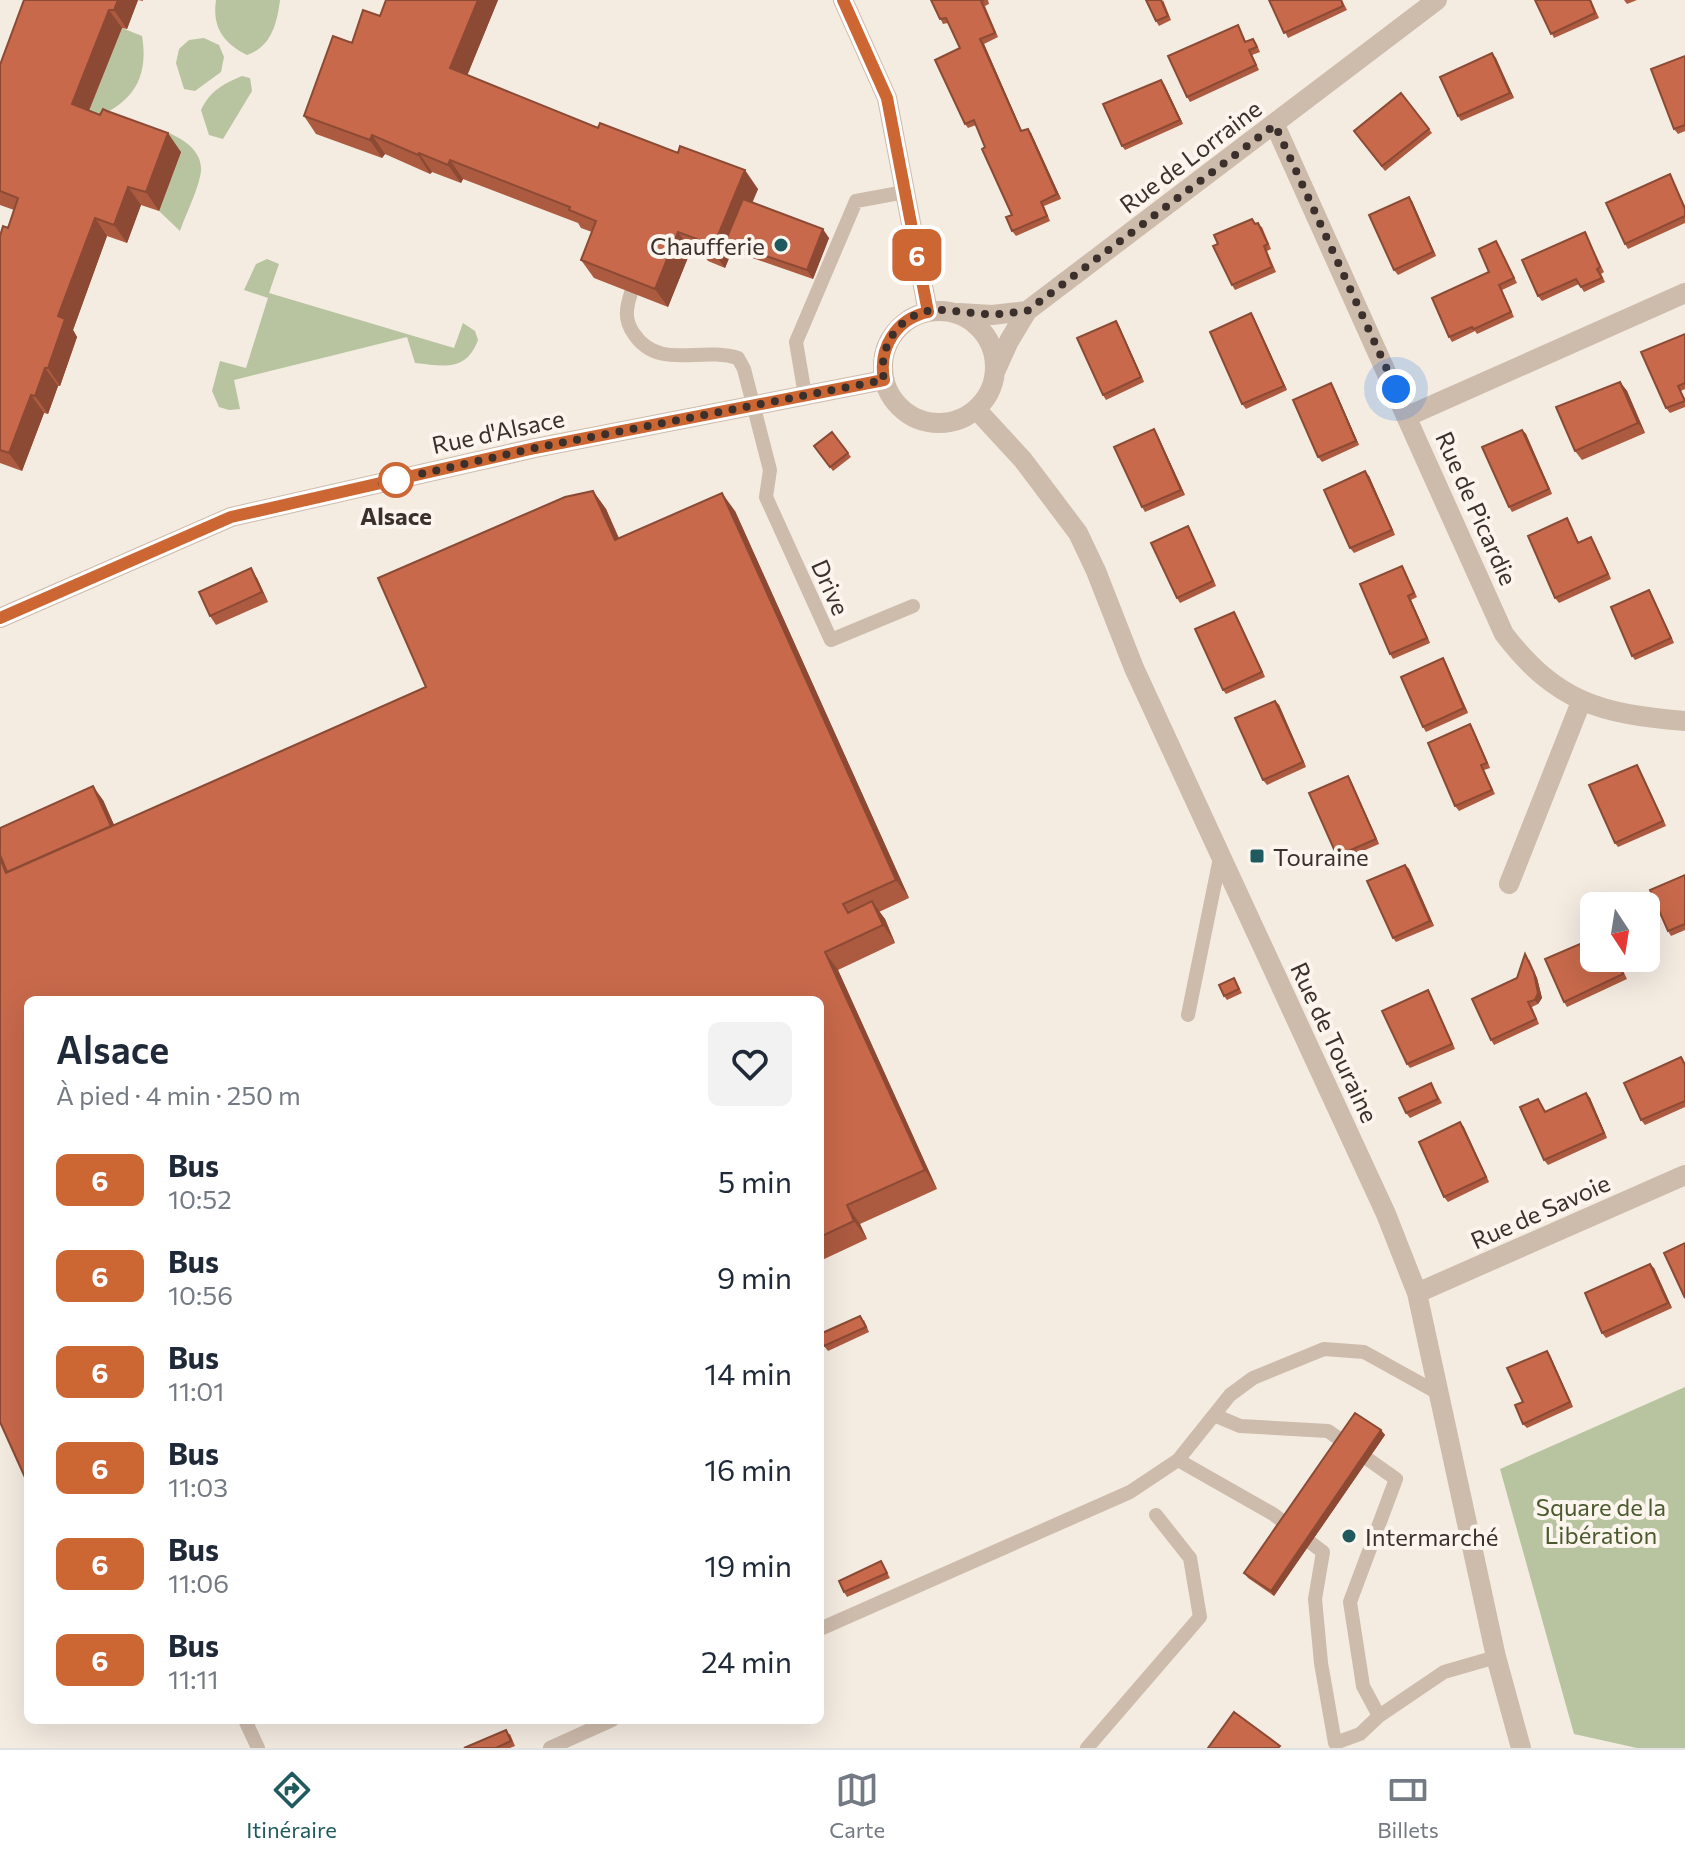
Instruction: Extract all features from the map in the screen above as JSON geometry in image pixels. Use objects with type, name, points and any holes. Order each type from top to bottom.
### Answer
[{"type":"street","points":[[843,0],[887,98],[928,312]]},
{"type":"street","name":"Rue de Lorraine","points":[[995,372],[1027,311],[1437,0]]},
{"type":"street","name":"Rue de Picardie","points":[[1275,125],[1504,634],[1527,663],[1581,702],[1638,716],[1685,721]]},
{"type":"street","points":[[1408,416],[1685,293]]},
{"type":"street","points":[[956,313],[973,321],[986,335],[994,353],[995,372],[990,390],[976,409],[964,418],[928,422],[911,416],[897,405],[884,380],[884,354],[890,337],[902,323],[937,310],[992,315],[1027,311]]},
{"type":"street","name":"Rue d'Alsace","points":[[0,618],[231,517],[535,448],[884,380]]},
{"type":"street","name":"Rue de Touraine","points":[[976,409],[1023,460],[1078,533],[1134,668],[1386,1214],[1417,1293],[1496,1657],[1521,1748]]},
{"type":"street","points":[[1509,884],[1581,702]]},
{"type":"street","name":"Rue de Savoie","points":[[1417,1293],[1685,1175]]},
{"type":"lane","points":[[805,395],[796,342],[856,201],[905,192]]},
{"type":"lane","points":[[631,293],[625,312],[630,330],[644,348],[666,356],[721,353],[738,358],[753,405]]},
{"type":"lane","name":"Drive","points":[[753,405],[770,470],[766,497],[831,640],[913,606]]},
{"type":"lane","points":[[1188,1015],[1220,858]]},
{"type":"lane","points":[[824,1627],[1130,1492],[1178,1460],[1230,1395],[1253,1378],[1324,1349],[1364,1352],[1438,1393]]},
{"type":"lane","points":[[1214,1415],[1240,1426],[1328,1431],[1396,1479],[1350,1602],[1363,1686],[1379,1716]]},
{"type":"lane","points":[[1178,1460],[1273,1514],[1323,1552],[1315,1599],[1321,1663],[1335,1746],[1360,1734],[1379,1716],[1444,1672],[1496,1657]]},
{"type":"lane","points":[[1087,1748],[1200,1617],[1190,1558],[1156,1515]]},
{"type":"lane","points":[[247,1724],[258,1748]]},
{"type":"lane","points":[[550,1748],[603,1724]]},
{"type":"green space","points":[[216,0],[280,0],[275,26],[262,46],[247,55],[231,45],[218,26]]},
{"type":"green space","points":[[122,28],[142,36],[144,53],[139,80],[124,101],[84,122]]},
{"type":"green space","points":[[204,38],[219,45],[224,57],[221,72],[195,91],[184,89],[176,63],[179,49],[189,40]]},
{"type":"green space","points":[[242,76],[250,78],[252,91],[223,139],[209,135],[201,110],[218,89]]},
{"type":"green space","points":[[129,122],[175,136],[186,142],[200,160],[200,178],[180,231],[159,211]]},
{"type":"green space","points":[[267,259],[279,264],[269,293],[454,348],[463,323],[475,331],[478,340],[467,358],[453,365],[415,363],[407,337],[234,380],[240,409],[219,407],[212,391],[220,361],[246,368],[268,298],[244,290],[256,264]]},
{"type":"green space","name":"Square de la Libération","points":[[1685,1387],[1685,1748],[1637,1748],[1574,1734],[1500,1469]]},
{"type":"building","points":[[24,0],[118,0],[114,10],[109,10],[72,104],[100,115],[103,109],[168,133],[146,192],[128,187],[114,225],[95,218],[58,316],[65,319],[48,368],[45,368],[35,396],[31,395],[9,453],[0,450],[0,236],[3,226],[8,228],[18,198],[0,191],[0,65]]},
{"type":"building","points":[[386,0],[478,0],[450,68],[598,128],[600,123],[678,153],[680,146],[745,170],[712,250],[695,243],[697,239],[678,232],[655,289],[581,260],[596,221],[569,210],[570,207],[450,160],[448,165],[372,135],[370,140],[304,116],[333,36],[352,43],[363,10],[380,16]]},
{"type":"building","points":[[931,0],[984,0],[981,1],[995,33],[980,39],[1021,131],[1028,129],[1057,194],[1041,202],[1047,216],[1012,231],[1006,217],[1012,215],[982,149],[985,147],[974,120],[965,124],[935,60],[960,48],[946,18],[940,19]]},
{"type":"building","points":[[1146,0],[1161,0],[1168,16],[1156,21]]},
{"type":"building","points":[[1269,0],[1341,0],[1343,6],[1284,33]]},
{"type":"building","points":[[1535,0],[1590,0],[1595,13],[1551,34]]},
{"type":"building","points":[[1238,25],[1245,42],[1253,39],[1257,47],[1249,50],[1256,65],[1187,97],[1168,56]]},
{"type":"building","points":[[1492,53],[1510,93],[1458,116],[1440,77]]},
{"type":"building","points":[[1685,56],[1685,125],[1674,129],[1651,69]]},
{"type":"building","points":[[1161,80],[1180,120],[1122,146],[1103,104]]},
{"type":"building","points":[[1401,93],[1429,129],[1382,166],[1354,131]]},
{"type":"building","points":[[1670,174],[1685,216],[1625,244],[1606,203]]},
{"type":"building","points":[[1409,197],[1433,252],[1394,270],[1369,215]]},
{"type":"building","name":"Chaufferie","points":[[743,199],[823,229],[807,270],[725,242]]},
{"type":"building","points":[[1252,219],[1255,224],[1258,223],[1268,244],[1264,246],[1272,267],[1232,285],[1213,246],[1218,244],[1214,235]]},
{"type":"building","points":[[1585,232],[1602,278],[1581,287],[1576,279],[1538,296],[1522,260]]},
{"type":"building","points":[[1496,241],[1514,278],[1499,285],[1511,312],[1449,337],[1432,298],[1489,272],[1479,249]]},
{"type":"building","points":[[1251,313],[1284,386],[1242,404],[1210,332]]},
{"type":"building","points":[[1116,321],[1141,377],[1103,395],[1077,338]]},
{"type":"building","points":[[1685,334],[1685,383],[1678,386],[1685,401],[1666,408],[1641,352]]},
{"type":"building","points":[[1620,382],[1638,423],[1575,451],[1556,407]]},
{"type":"building","points":[[1331,383],[1356,441],[1318,457],[1293,400]]},
{"type":"building","points":[[1154,429],[1181,490],[1142,507],[1114,447]]},
{"type":"building","points":[[1522,430],[1549,489],[1509,507],[1482,447]]},
{"type":"building","points":[[832,432],[848,453],[830,467],[814,446]]},
{"type":"building","points":[[1365,471],[1392,530],[1350,548],[1324,490]]},
{"type":"building","points":[[593,491],[615,540],[722,493],[896,880],[843,904],[848,913],[872,901],[883,925],[825,952],[925,1170],[847,1205],[854,1221],[824,1235],[824,996],[24,996],[24,1475],[0,1422],[0,858],[6,873],[426,687],[378,578],[565,497]]},
{"type":"building","points":[[1567,518],[1578,543],[1591,537],[1608,574],[1555,598],[1528,536]]},
{"type":"building","points":[[1188,526],[1213,581],[1177,598],[1151,543]]},
{"type":"building","points":[[1402,566],[1414,593],[1408,596],[1427,638],[1390,654],[1360,584]]},
{"type":"building","points":[[251,568],[262,592],[210,616],[199,592]]},
{"type":"building","points":[[1649,590],[1671,638],[1632,656],[1611,607]]},
{"type":"building","points":[[1234,612],[1262,672],[1223,690],[1195,629]]},
{"type":"building","points":[[1443,658],[1464,708],[1423,727],[1401,677]]},
{"type":"building","points":[[1275,701],[1303,762],[1263,780],[1235,718]]},
{"type":"building","points":[[1470,724],[1487,763],[1481,765],[1492,790],[1455,806],[1428,743]]},
{"type":"building","points":[[1637,765],[1663,821],[1615,843],[1589,785]]},
{"type":"building","points":[[1348,776],[1376,839],[1337,856],[1309,793]]},
{"type":"building","points":[[93,786],[111,826],[7,872],[0,855],[0,828]]},
{"type":"building","points":[[1405,865],[1430,921],[1393,938],[1367,881]]},
{"type":"building","points":[[1685,875],[1685,924],[1668,931],[1660,913],[1660,892],[1650,890]]},
{"type":"building","points":[[1580,944],[1580,972],[1623,974],[1564,1002],[1545,959]]},
{"type":"building","points":[[1525,954],[1534,973],[1538,993],[1535,1000],[1528,1002],[1536,1019],[1491,1040],[1472,999],[1517,978]]},
{"type":"building","points":[[1234,978],[1239,989],[1224,996],[1219,985]]},
{"type":"building","points":[[1428,990],[1452,1044],[1407,1064],[1382,1011]]},
{"type":"building","points":[[1681,1057],[1685,1065],[1685,1101],[1641,1120],[1624,1083]]},
{"type":"building","points":[[1431,1083],[1438,1099],[1406,1113],[1399,1098]]},
{"type":"building","points":[[1586,1093],[1604,1133],[1544,1160],[1520,1107],[1538,1099],[1545,1112]]},
{"type":"building","points":[[1460,1122],[1486,1177],[1444,1197],[1419,1142]]},
{"type":"building","points":[[1685,1243],[1685,1298],[1664,1253]]},
{"type":"building","points":[[1650,1264],[1668,1303],[1602,1333],[1585,1293]]},
{"type":"building","points":[[860,1316],[866,1327],[824,1346],[824,1332]]},
{"type":"building","points":[[1547,1351],[1570,1402],[1523,1424],[1515,1405],[1523,1402],[1507,1368]]},
{"type":"building","points":[[1355,1413],[1381,1430],[1271,1591],[1244,1573]]},
{"type":"building","points":[[881,1561],[887,1573],[844,1592],[839,1581]]},
{"type":"building","points":[[1234,1712],[1280,1746],[1208,1748]]},
{"type":"building","points":[[506,1730],[511,1741],[496,1748],[464,1748]]},
{"type":"bus line","name":"6","points":[[0,618],[231,517],[535,448],[884,380],[884,354],[890,337],[902,323],[928,312],[887,98],[843,0]]},
{"type":"place","name":"Chaufferie","points":[[781,245]]},
{"type":"place","name":"Alsace","points":[[396,480]]},
{"type":"place","name":"Touraine","points":[[1257,856]]},
{"type":"place","name":"Intermarché","points":[[1349,1536]]},
{"type":"route","points":[[396,480],[381,483],[535,448],[884,380],[884,354],[890,337],[902,323],[919,314],[937,310],[992,315],[1027,311],[1275,125],[1396,389]]}]
